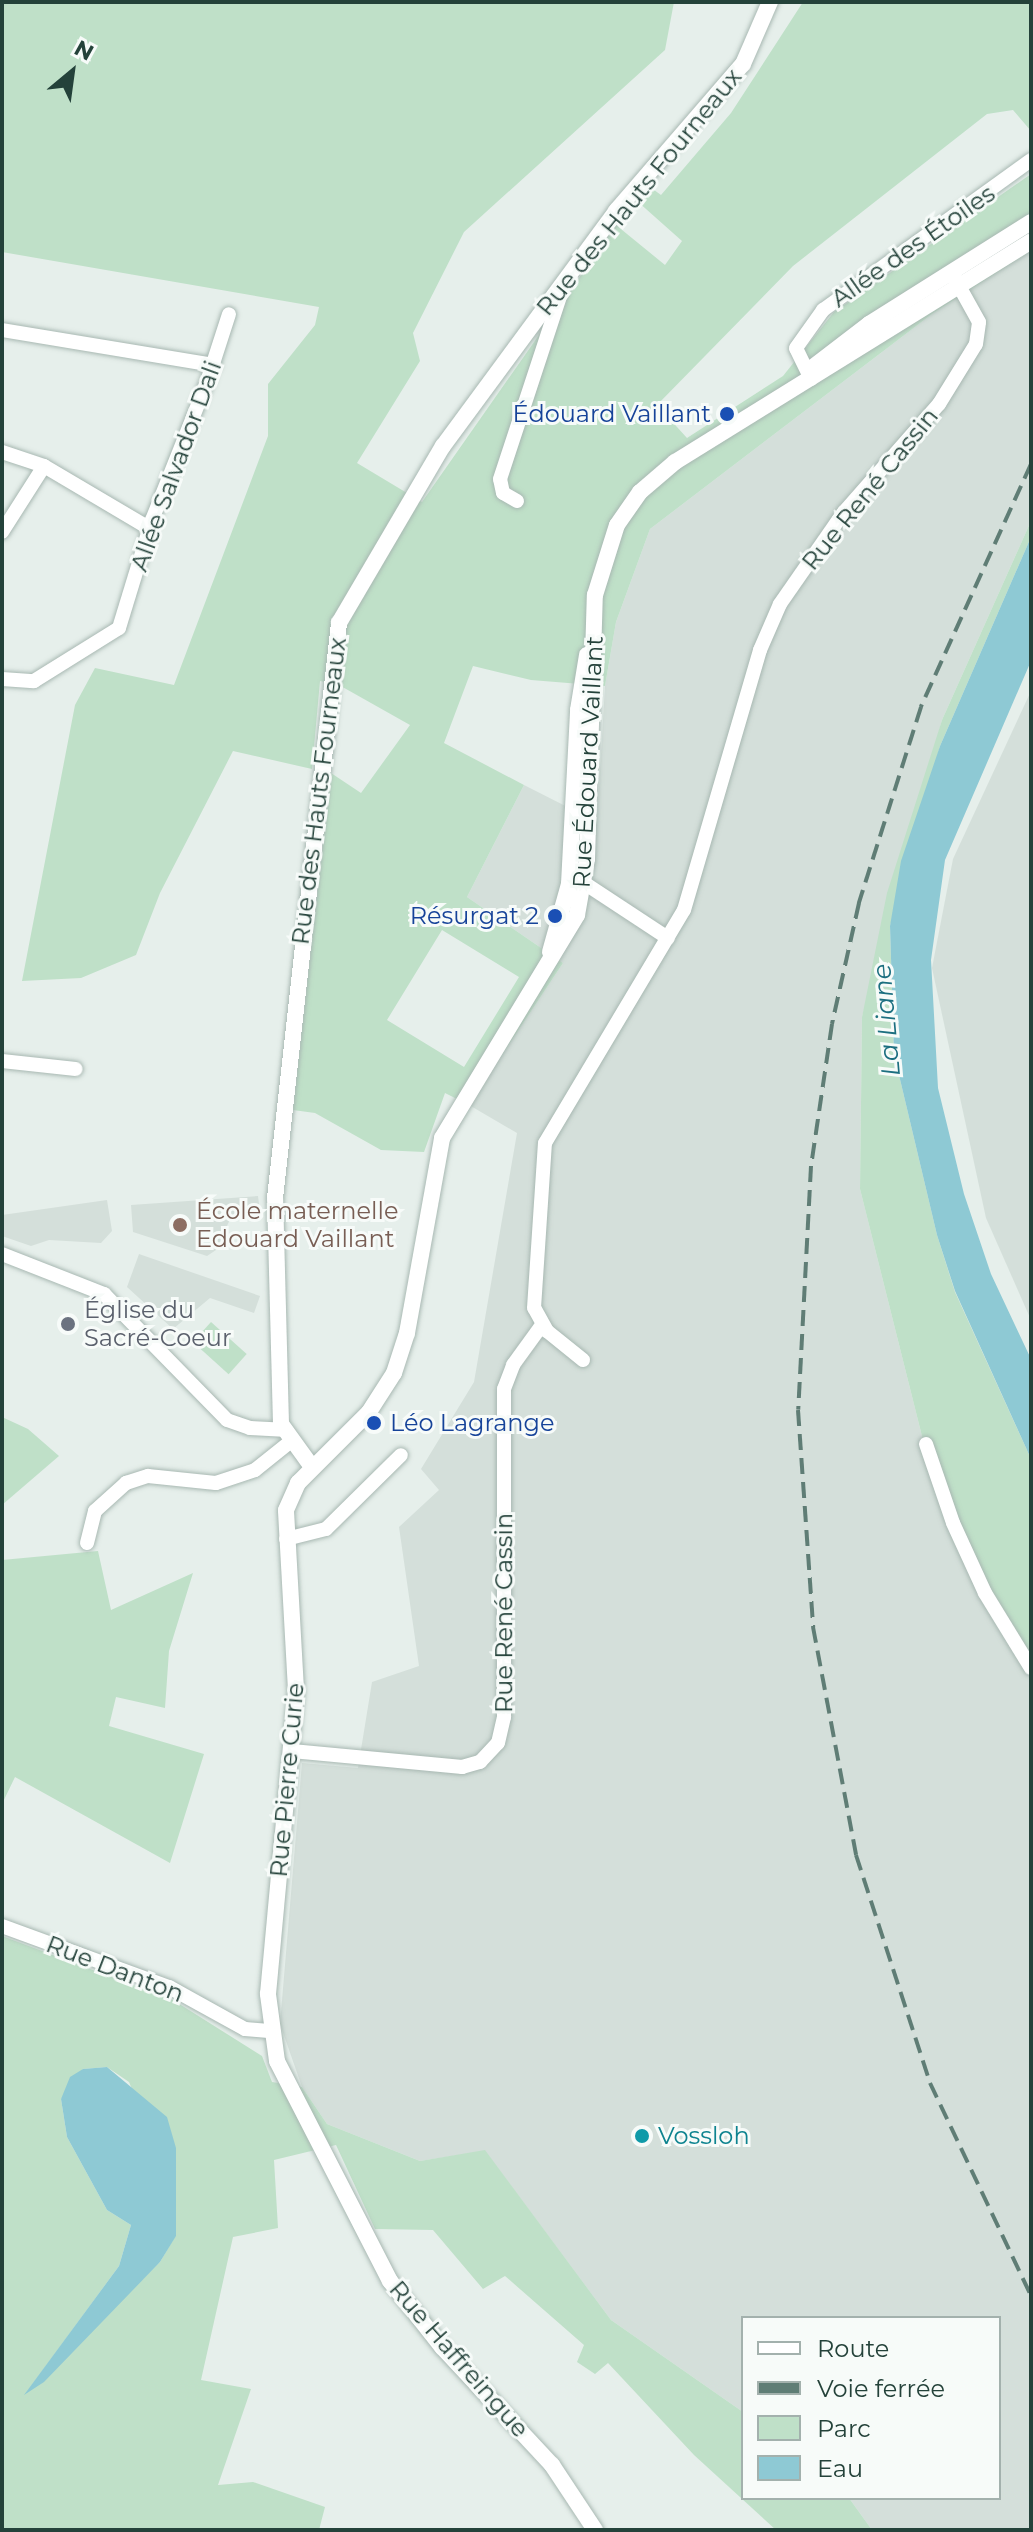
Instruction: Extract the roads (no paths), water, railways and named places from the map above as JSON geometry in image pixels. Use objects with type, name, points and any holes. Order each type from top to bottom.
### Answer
[{"type":"street","name":"Rue des Hauts Fourneaux","points":[[287,1436],[275,1194],[337,631],[357,586],[422,477],[565,278],[743,64],[770,2]]},
{"type":"street","name":"Allée des Étoiles","points":[[808,376],[796,348],[823,310],[1031,160]]},
{"type":"street","name":"Rue Édouard Vaillant","points":[[533,989],[560,924],[570,873],[578,710],[600,565],[633,500],[667,468],[956,280],[1031,222]]},
{"type":"street","name":"Rue Édouard Vaillant","points":[[956,280],[1031,241]]},
{"type":"street","points":[[517,501],[503,493],[500,479],[565,278]]},
{"type":"street","name":"Rue René Cassin","points":[[292,1751],[462,1767],[480,1762],[498,1743],[504,1717],[504,1389],[513,1365],[542,1325],[533,1302],[545,1143],[687,903],[775,612],[844,512],[939,404],[976,344],[979,322],[956,280]]},
{"type":"street","name":"Allée Salvador Dali","points":[[2,679],[30,683],[117,632],[149,528],[214,365],[229,314]]},
{"type":"street","points":[[2,330],[214,365]]},
{"type":"street","points":[[2,452],[44,466],[149,528]]},
{"type":"street","points":[[2,532],[44,466]]},
{"type":"street","name":"Rue Édouard Vaillant","points":[[312,1467],[369,1412],[397,1366],[442,1138],[567,938],[585,883],[594,618]]},
{"type":"street","points":[[570,873],[668,938]]},
{"type":"street","points":[[2,1061],[76,1069]]},
{"type":"street","points":[[2,1254],[104,1294],[227,1420],[287,1436],[312,1467]]},
{"type":"street","points":[[542,1325],[583,1360]]},
{"type":"street","points":[[87,1543],[95,1511],[126,1483],[148,1476],[216,1483],[255,1470],[287,1436]]},
{"type":"street","points":[[926,1444],[953,1523],[985,1593],[1031,1668]]},
{"type":"street","points":[[286,1539],[326,1529],[401,1455]]},
{"type":"street","name":"Rue Pierre Curie","points":[[274,2051],[269,2031],[269,1973],[292,1751],[296,1681],[286,1539],[288,1503],[312,1467]]},
{"type":"street","name":"Rue Danton","points":[[2,1926],[177,1990],[245,2029],[269,2031]]},
{"type":"street","name":"Rue Haffreingue","points":[[274,2051],[382,2270],[434,2338],[552,2465],[595,2530]]},
{"type":"water","name":"La Liane","points":[[1031,537],[1031,661],[945,860],[931,960],[938,1088],[964,1194],[991,1274],[1031,1359],[1031,1459],[955,1291],[937,1235],[894,1054],[890,926],[901,861],[940,746]]},
{"type":"water","points":[[107,2067],[167,2117],[176,2148],[176,2236],[160,2262],[44,2382],[24,2395],[119,2266],[131,2225],[107,2210],[67,2137],[61,2099],[70,2077],[83,2069]]},
{"type":"railway","points":[[1031,464],[921,707],[859,903],[832,1024],[811,1166],[798,1410],[813,1627],[856,1855],[930,2083],[1031,2296]]},
{"type":"place","name":"Édouard Vaillant","points":[[727,414]]},
{"type":"place","name":"Résurgat 2","points":[[555,916]]},
{"type":"place","name":"École maternelle Edouard Vaillant","points":[[180,1225]]},
{"type":"place","name":"Église du Sacré-Coeur","points":[[68,1324]]},
{"type":"place","name":"Léo Lagrange","points":[[374,1423]]},
{"type":"place","name":"Vossloh","points":[[642,2136]]}]
